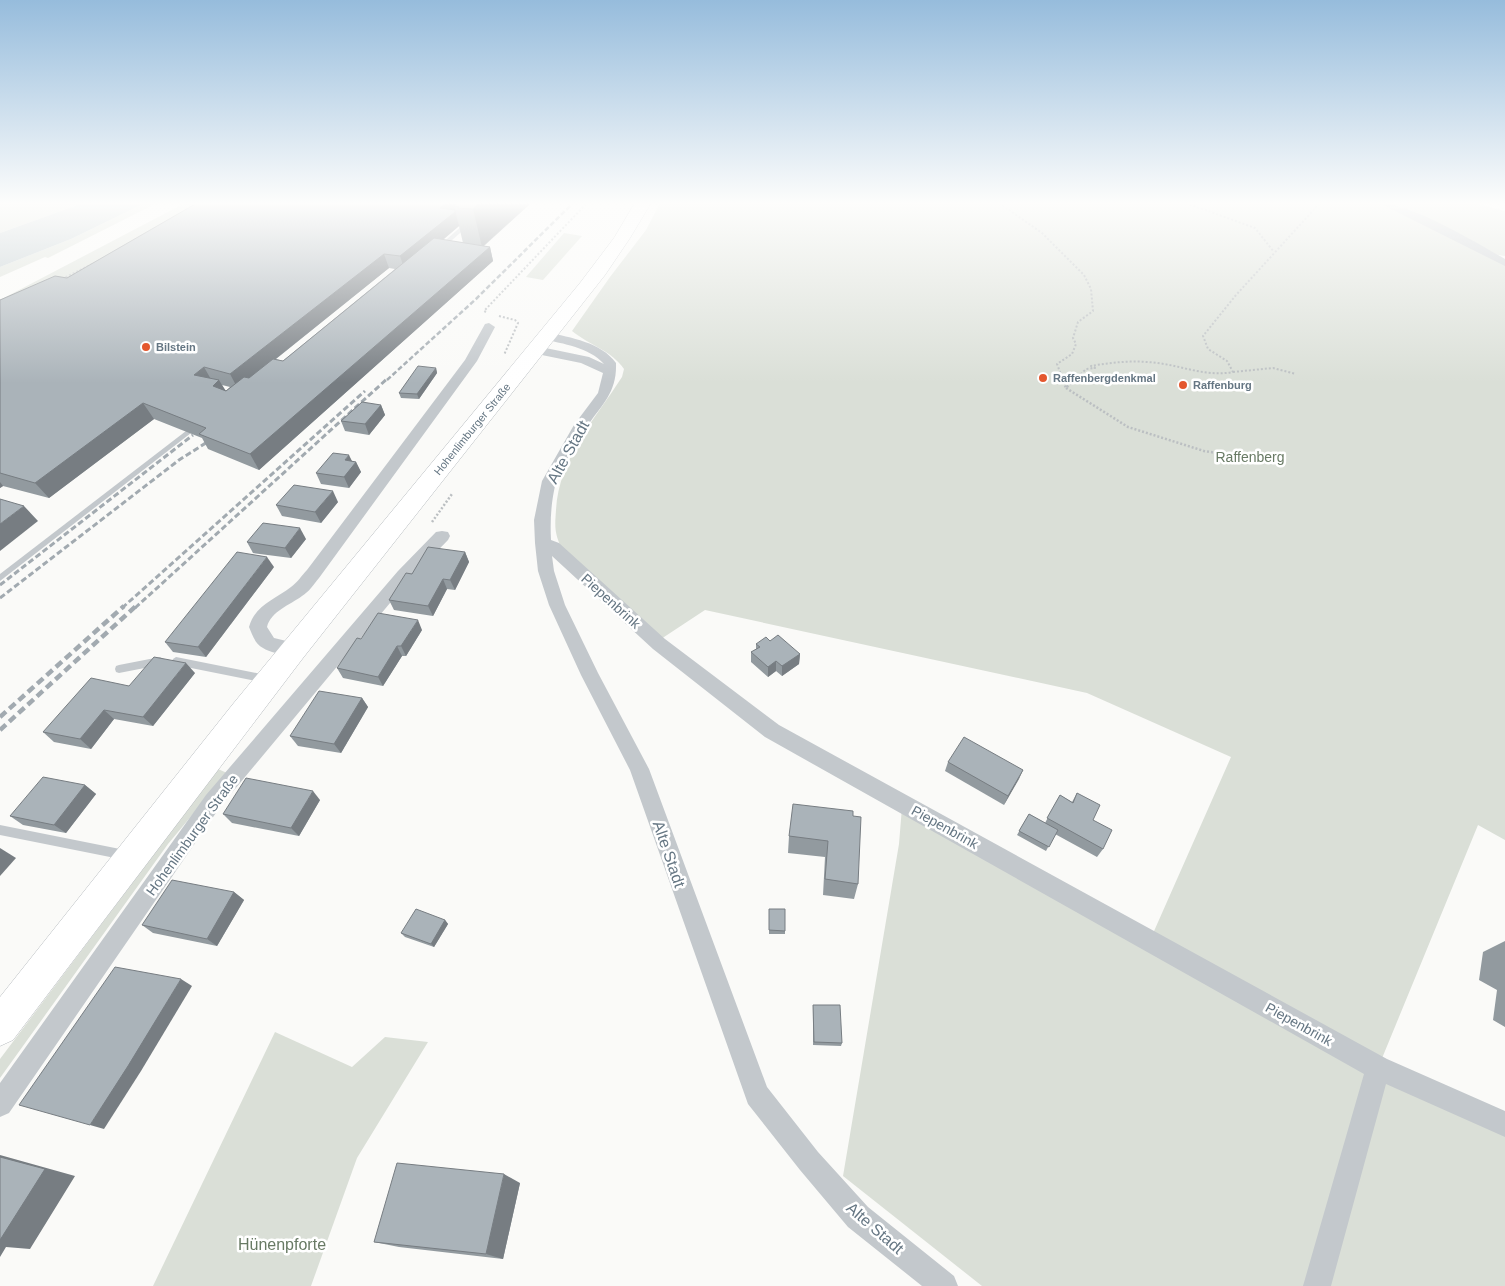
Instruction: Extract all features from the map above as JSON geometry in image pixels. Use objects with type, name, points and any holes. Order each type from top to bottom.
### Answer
[{"type":"main road","name":"Hohenlimburger Straße","points":[[0,1027],[130,856],[269,679],[606,263]]},
{"type":"street","points":[[293,649],[268,643],[261,635],[258,627],[260,619],[273,606],[298,591],[313,574],[470,361],[489,327]]},
{"type":"street","points":[[542,343],[576,343],[602,354],[610,364],[610,373],[585,360],[542,343]]},
{"type":"street","name":"Alte Stadt","points":[[610,373],[604,394],[581,425],[549,481],[544,506],[543,543],[546,571],[557,605],[590,675],[639,769],[757,1095],[809,1162],[858,1217],[944,1286]]},
{"type":"street","name":"Hohenlimburger Straße","points":[[0,1104],[213,801],[404,575],[442,536]]},
{"type":"street","name":"Piepenbrink","points":[[543,543],[553,547],[659,644],[772,731],[1378,1068],[1505,1124]]},
{"type":"street","points":[[1317,1286],[1378,1068]]},
{"type":"lane","points":[[0,578],[188,433]]},
{"type":"lane","points":[[119,669],[156,661],[175,661],[269,679]]},
{"type":"lane","points":[[0,830],[130,856]]},
{"type":"path","points":[[58,281],[93,263]]},
{"type":"path","points":[[517,373],[497,369],[518,323],[515,320],[484,311],[531,263]]},
{"type":"path","points":[[1074,263],[1087,279],[1093,299],[1093,311],[1078,322],[1073,338],[1076,344],[1072,354],[1057,364],[1066,388],[1128,427],[1204,451],[1267,461]]},
{"type":"path","points":[[1233,372],[1227,361],[1208,349],[1203,336],[1265,263]]},
{"type":"path","points":[[1066,388],[1086,369],[1096,368],[1091,366],[1117,361],[1157,363],[1222,375],[1273,368],[1296,374]]},
{"type":"path","points":[[442,536],[426,530],[452,494]]},
{"type":"green space","points":[[10,263],[31,263],[0,277],[0,267]]},
{"type":"green space","points":[[71,263],[101,263],[0,312],[0,300]]},
{"type":"green space","points":[[538,263],[558,263],[543,280],[526,277]]},
{"type":"green space","name":"Raffenberg","points":[[621,263],[1505,263],[1505,840],[1478,825],[1378,1068],[1505,1124],[1505,1286],[982,1286],[843,1176],[899,844],[902,807],[1147,947],[1231,757],[1087,693],[705,610],[661,639],[561,547],[556,533],[555,520],[559,491],[571,456],[622,377],[624,369],[613,357],[572,331]]},
{"type":"green space","points":[[218,769],[227,773],[168,844],[0,1078],[0,1059]]},
{"type":"green space","name":"Hünenpforte","points":[[275,1032],[352,1067],[385,1037],[428,1042],[357,1158],[311,1286],[153,1286]]},
{"type":"shaded area","points":[[0,263],[10,263],[0,267]]},
{"type":"building","name":"Bilstein","points":[[93,263],[372,263],[230,374],[204,367],[194,375],[219,380],[213,386],[226,391],[244,377],[249,378],[273,359],[283,361],[403,263],[471,263],[250,454],[199,434],[206,428],[143,403],[35,483],[0,473],[0,300],[55,276],[67,278]]},
{"type":"building","points":[[418,366],[436,368],[417,394],[399,393]]},
{"type":"building","points":[[362,402],[381,405],[365,424],[341,421]]},
{"type":"building","points":[[333,453],[349,455],[345,460],[356,462],[344,477],[316,473]]},
{"type":"building","points":[[294,485],[333,491],[315,512],[276,505]]},
{"type":"building","points":[[0,499],[24,506],[0,524]]},
{"type":"building","points":[[263,523],[300,528],[285,548],[247,542]]},
{"type":"building","points":[[428,547],[465,552],[450,580],[443,579],[428,606],[389,600],[406,573],[412,574]]},
{"type":"building","points":[[237,552],[267,557],[198,647],[165,642]]},
{"type":"building","points":[[378,613],[418,620],[401,646],[397,646],[378,677],[337,668],[357,638],[361,639]]},
{"type":"building","points":[[778,635],[800,654],[782,666],[776,661],[768,667],[751,652],[760,647],[756,644],[766,637],[770,641]]},
{"type":"building","points":[[154,657],[186,663],[143,717],[104,710],[80,739],[43,732],[91,678],[129,686]]},
{"type":"building","points":[[319,691],[362,698],[334,744],[290,736]]},
{"type":"building","points":[[964,737],[1023,770],[1008,796],[948,762]]},
{"type":"building","points":[[43,777],[85,785],[54,825],[10,816]]},
{"type":"building","points":[[246,778],[313,791],[291,828],[223,814]]},
{"type":"building","points":[[1077,793],[1100,805],[1093,820],[1112,830],[1103,849],[1047,818],[1060,795],[1073,803]]},
{"type":"building","points":[[793,804],[853,811],[853,816],[861,817],[858,884],[825,879],[828,841],[789,836]]},
{"type":"building","points":[[1029,814],[1058,830],[1049,847],[1019,831]]},
{"type":"building","points":[[172,880],[234,892],[207,939],[142,925]]},
{"type":"building","points":[[416,909],[445,920],[431,944],[401,933]]},
{"type":"building","points":[[769,909],[785,909],[785,931],[769,930]]},
{"type":"building","points":[[115,967],[181,979],[90,1125],[19,1105]]},
{"type":"building","points":[[813,1005],[840,1005],[842,1043],[814,1042]]},
{"type":"building","points":[[0,1157],[45,1169],[0,1240]]},
{"type":"building","points":[[397,1163],[504,1174],[486,1254],[374,1242]]},
{"type":"railway","points":[[387,380],[476,299],[512,263]]},
{"type":"railway","points":[[135,608],[388,378]]},
{"type":"railway","points":[[122,608],[365,391]]},
{"type":"railway","points":[[0,585],[193,435]]},
{"type":"railway","points":[[0,598],[179,460],[209,441]]},
{"type":"railway","points":[[0,717],[124,606]]},
{"type":"railway","points":[[0,730],[136,606]]},
{"type":"place","name":"Bilstein","points":[[146,347]]},
{"type":"place","name":"Raffenbergdenkmal","points":[[1043,378]]},
{"type":"place","name":"Raffenburg","points":[[1183,385]]}]
